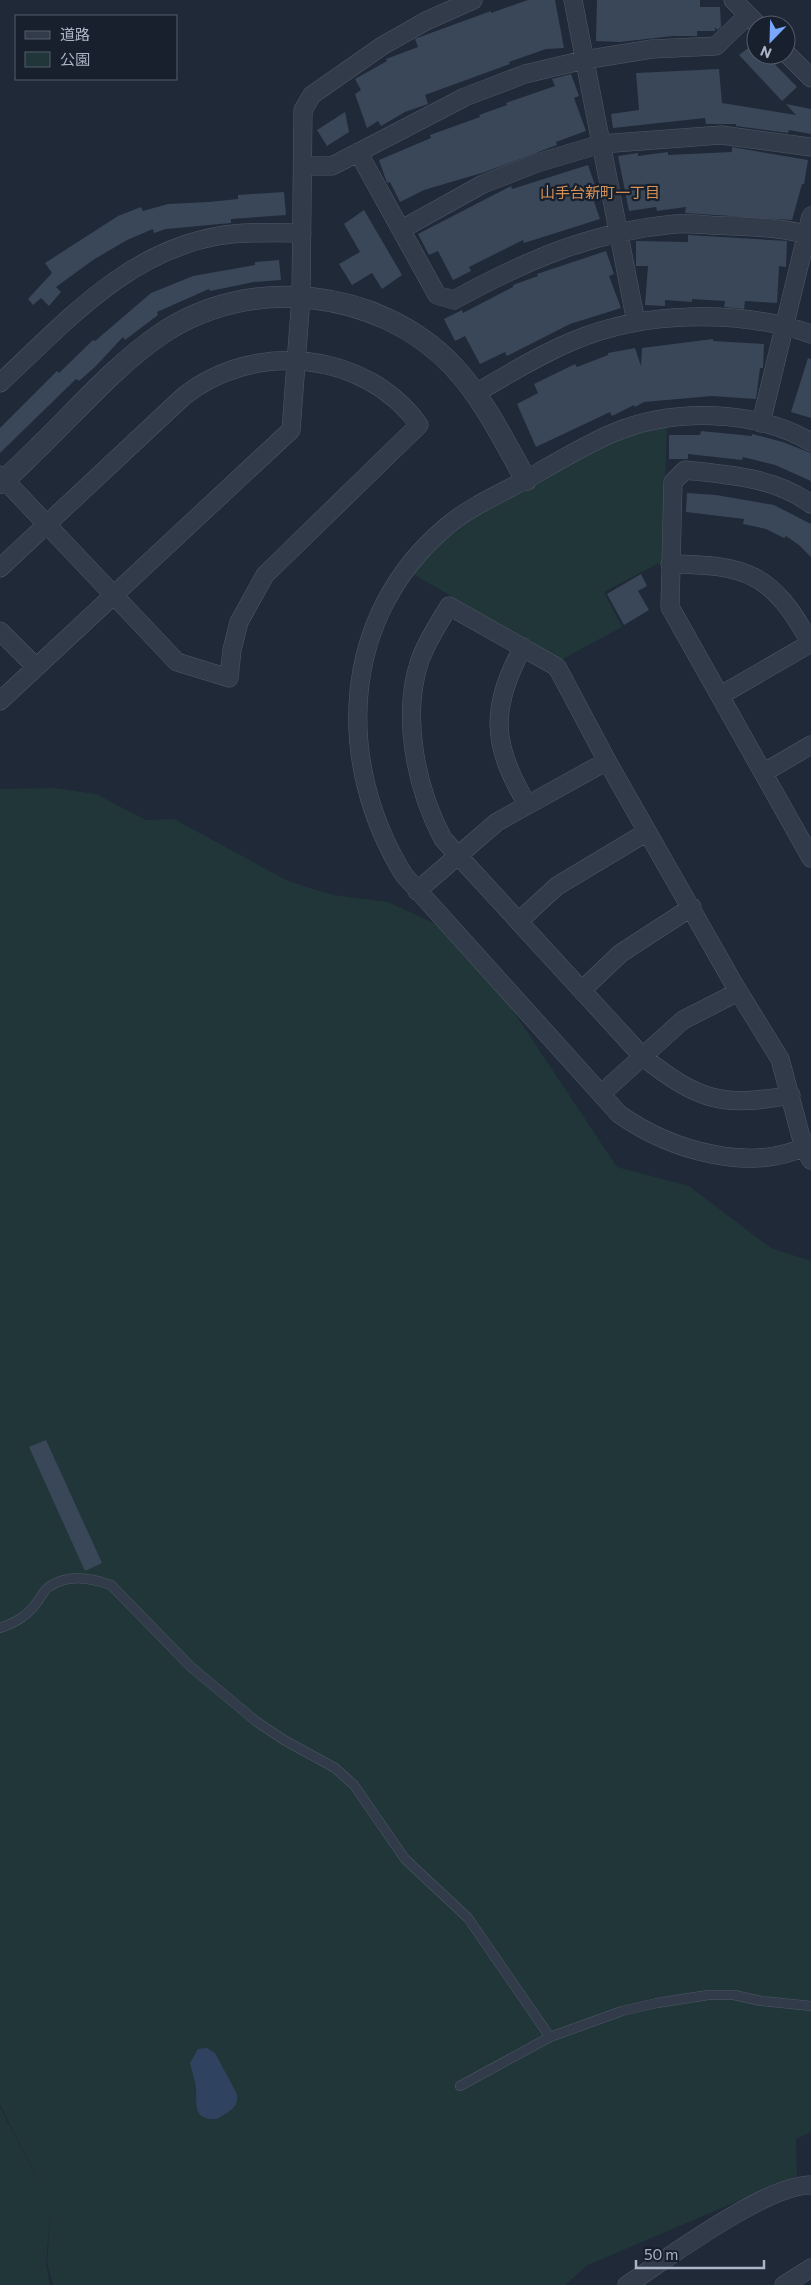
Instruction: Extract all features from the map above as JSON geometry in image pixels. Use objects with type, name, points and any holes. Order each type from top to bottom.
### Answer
[{"type":"street","points":[[0,701],[291,430],[298,359],[301,298],[304,110],[312,95],[382,46],[426,21],[473,0]]},
{"type":"street","points":[[573,0],[636,322]]},
{"type":"street","points":[[733,0],[748,15]]},
{"type":"street","points":[[303,166],[332,166],[465,97],[526,74],[584,60],[652,49],[716,46],[746,25]]},
{"type":"street","points":[[796,63],[811,78]]},
{"type":"street","points":[[402,229],[483,184],[537,163],[601,144],[721,135],[811,147]]},
{"type":"street","points":[[358,152],[437,295],[454,300],[525,263],[561,248],[618,232],[677,224],[750,227],[809,235]]},
{"type":"street","points":[[761,423],[809,235],[811,216]]},
{"type":"street","points":[[0,383],[85,304],[134,266],[187,244],[218,236],[302,234]]},
{"type":"street","points":[[0,568],[45,525],[199,384],[259,363],[282,359],[298,359],[337,367],[372,382],[390,393],[408,409],[419,425],[265,575],[239,622],[228,678],[177,662],[45,525],[2,479],[132,357],[161,334],[191,317],[223,304],[260,298],[301,298],[334,301],[365,310],[396,324],[424,341],[452,365],[476,393],[526,480]]},
{"type":"street","points":[[476,393],[574,340],[636,322],[692,317],[734,318],[785,325],[811,334]]},
{"type":"street","points":[[790,1095],[740,1101],[717,1099],[688,1090],[643,1056],[443,839],[431,816],[418,768],[412,726],[414,690],[420,660],[449,606],[557,667],[606,761],[692,907],[738,992],[780,1059],[809,1151],[748,1158],[694,1151],[670,1143],[640,1129],[619,1114],[417,891],[387,847],[376,821],[367,791],[357,731],[361,672],[370,636],[401,575],[420,551],[454,521],[483,502],[613,433],[650,421],[681,417],[721,416],[761,423],[811,442]]},
{"type":"street","points":[[810,852],[763,773],[670,607],[670,564],[673,482],[685,470],[749,477],[778,486],[811,504]]},
{"type":"street","points":[[670,564],[709,564],[734,568],[757,577],[779,595],[796,617],[811,644],[721,695]]},
{"type":"street","points":[[0,631],[36,667]]},
{"type":"street","points":[[522,647],[506,677],[499,704],[499,732],[504,760],[527,804]]},
{"type":"street","points":[[763,773],[811,745]]},
{"type":"street","points":[[417,891],[497,822],[606,761]]},
{"type":"street","points":[[519,921],[557,886],[647,832]]},
{"type":"street","points":[[582,990],[621,953],[692,907]]},
{"type":"street","points":[[602,1094],[683,1020],[738,992]]},
{"type":"street","points":[[627,2285],[769,2196],[802,2185],[811,2185]]},
{"type":"street","points":[[788,2284],[811,2268]]},
{"type":"lane","points":[[0,1628],[24,1618],[49,1586],[59,1582],[82,1579],[97,1580],[111,1585],[191,1667],[257,1722],[280,1738],[335,1768],[354,1785],[405,1859],[468,1918],[550,2037]]},
{"type":"lane","points":[[460,2086],[550,2037],[622,2011],[692,1995],[734,1996],[811,2006]]},
{"type":"green space","points":[[667,427],[662,564],[657,564],[604,592],[622,627],[561,660],[413,574],[446,540],[498,503],[590,451],[636,433]]},
{"type":"green space","points":[[54,788],[96,794],[146,820],[174,819],[288,881],[333,895],[388,902],[449,930],[486,970],[617,1167],[689,1186],[771,1248],[811,1261],[811,2132],[796,2139],[797,2176],[588,2265],[565,2285],[53,2285],[47,2263],[51,2208],[46,2263],[50,2285],[0,2285],[0,2107],[45,2194],[0,2105],[0,789]]},
{"type":"water","points":[[207,2048],[215,2053],[237,2094],[234,2106],[229,2112],[217,2119],[203,2117],[196,2106],[196,2085],[190,2063],[198,2049]]},
{"type":"building","points":[[528,0],[555,0],[564,48],[546,49],[425,95],[428,104],[405,112],[381,126],[378,121],[367,128],[355,94],[361,90],[355,79],[387,61],[386,59],[418,47],[415,39],[417,38],[491,11],[491,13]]},
{"type":"building","points":[[597,0],[700,0],[700,7],[720,7],[721,27],[717,30],[715,27],[715,31],[697,31],[697,36],[673,36],[620,42],[596,41]]},
{"type":"building","points":[[746,50],[746,62],[739,55]]},
{"type":"building","points":[[748,65],[776,65],[797,87],[782,101]]},
{"type":"building","points":[[719,69],[722,103],[796,115],[786,104],[811,109],[811,134],[789,130],[788,133],[736,126],[736,124],[706,124],[705,118],[613,128],[611,114],[639,110],[636,73]]},
{"type":"building","points":[[571,74],[579,96],[574,98],[586,131],[556,142],[557,145],[485,172],[424,190],[400,202],[390,182],[387,183],[379,160],[431,138],[430,135],[507,105],[506,103],[555,86],[552,79]]},
{"type":"building","points":[[345,112],[349,132],[327,146],[317,130]]},
{"type":"building","points":[[732,147],[808,160],[804,184],[802,184],[792,220],[685,213],[686,207],[657,211],[656,207],[629,211],[618,156],[638,153],[638,156],[668,152],[668,155],[732,152]]},
{"type":"building","points":[[588,165],[596,188],[590,190],[600,219],[524,243],[523,240],[469,267],[471,271],[453,280],[438,251],[429,255],[418,234],[511,186],[512,189]]},
{"type":"building","points":[[284,192],[286,215],[231,219],[231,223],[166,229],[154,233],[153,229],[127,240],[93,260],[56,287],[61,292],[49,306],[41,298],[33,305],[28,299],[52,273],[45,263],[118,216],[141,207],[143,211],[168,204],[238,199],[238,195]]},
{"type":"building","points":[[364,210],[402,275],[382,289],[372,273],[352,285],[339,264],[360,252],[344,224]]},
{"type":"building","points":[[688,235],[787,241],[786,267],[779,266],[777,303],[745,301],[744,309],[724,307],[725,301],[692,299],[692,302],[665,300],[665,306],[645,305],[648,266],[636,266],[636,241],[688,242]]},
{"type":"building","points":[[606,251],[614,274],[609,276],[621,308],[570,324],[507,356],[505,352],[480,364],[465,336],[455,341],[444,319],[462,310],[463,313],[513,287],[513,285],[538,276],[537,274]]},
{"type":"building","points":[[279,260],[281,280],[254,282],[210,291],[209,289],[157,312],[158,315],[125,340],[123,337],[79,381],[76,379],[0,453],[0,428],[57,371],[59,373],[93,340],[95,341],[151,293],[193,276],[255,265],[255,262]]},
{"type":"building","points":[[713,339],[713,341],[764,344],[763,368],[760,368],[756,399],[712,396],[644,402],[612,416],[610,412],[536,447],[517,404],[538,393],[534,384],[575,364],[577,367],[608,355],[608,353],[635,348],[641,366],[642,348]]},
{"type":"building","points":[[808,358],[811,359],[811,418],[791,412]]},
{"type":"building","points":[[701,431],[752,436],[752,434],[783,442],[811,453],[811,481],[775,465],[743,457],[742,460],[688,454],[688,459],[669,459],[669,435],[700,435]]},
{"type":"building","points":[[687,493],[716,495],[774,505],[811,524],[811,557],[786,536],[784,538],[766,529],[743,524],[744,519],[686,512]]},
{"type":"building","points":[[641,574],[647,586],[638,591],[649,610],[624,625],[607,594]]},
{"type":"building","points":[[46,1440],[102,1563],[85,1571],[29,1447]]},
{"type":"district","name":"山手台新町一丁目","points":[[600,193]]}]
